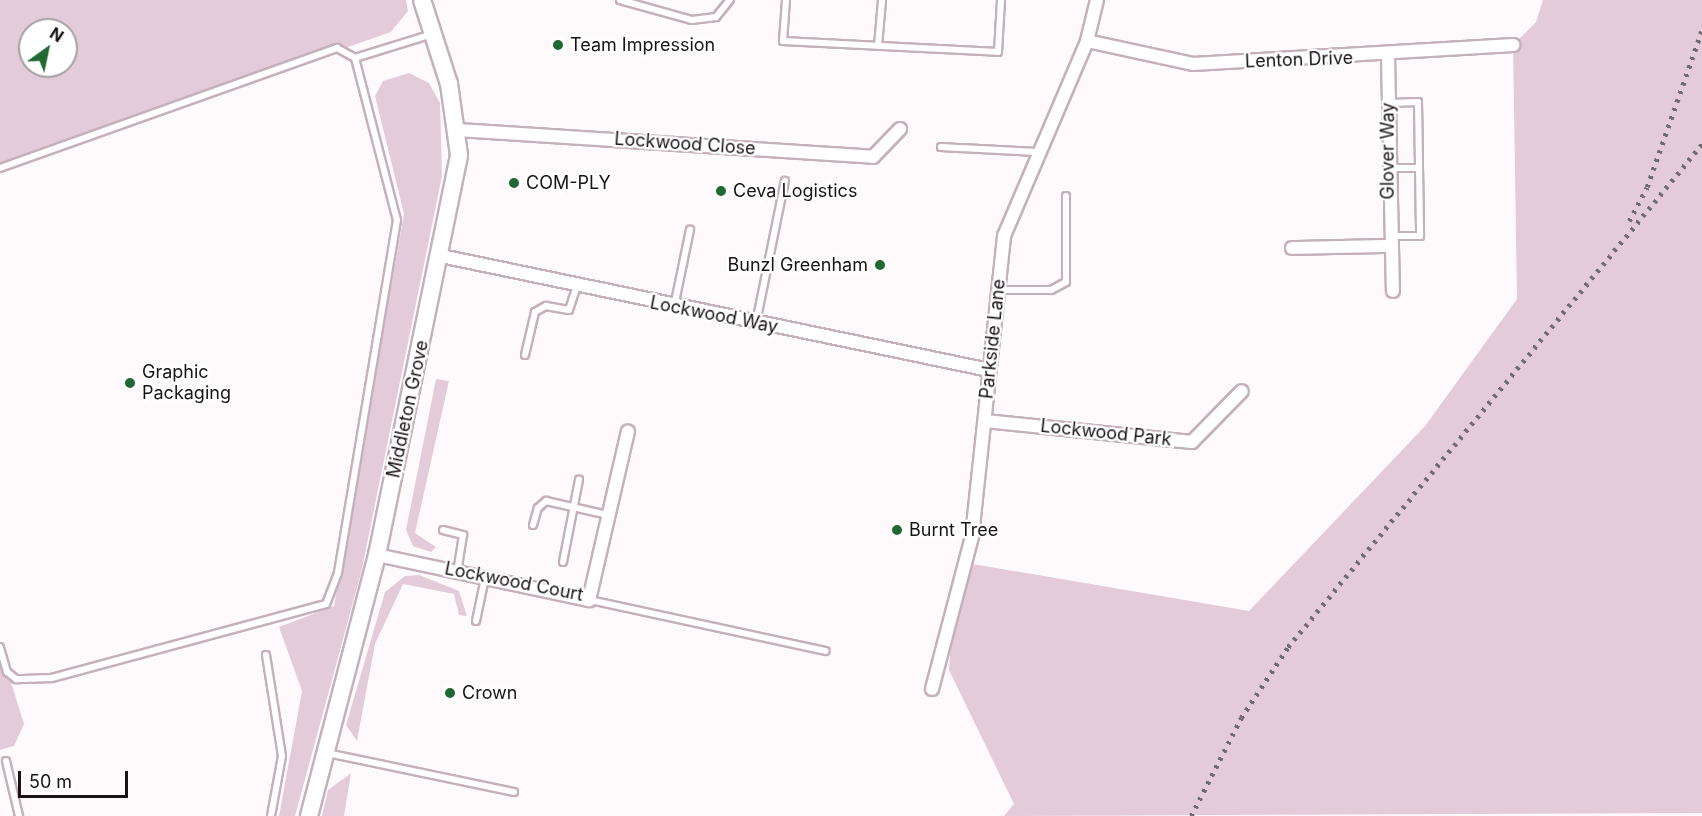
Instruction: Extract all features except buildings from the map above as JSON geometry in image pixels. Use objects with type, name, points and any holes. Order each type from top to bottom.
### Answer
[{"type":"street","name":"Middleton Grove","points":[[309,816],[377,555],[441,256],[459,155],[458,130],[422,0]]},
{"type":"street","name":"Parkside Lane","points":[[932,689],[967,563],[1005,236],[1036,152],[1087,41],[1097,0]]},
{"type":"street","name":"Lenton Drive","points":[[1087,41],[1193,64],[1388,56],[1513,45]]},
{"type":"street","name":"Glover Way","points":[[1388,56],[1389,241],[1393,291]]},
{"type":"street","name":"Lockwood Close","points":[[458,130],[873,157],[900,129]]},
{"type":"street","points":[[1292,248],[1389,241]]},
{"type":"street","name":"Lockwood Way","points":[[441,256],[674,307],[989,370]]},
{"type":"street","name":"Lockwood Park","points":[[985,420],[1192,442],[1242,391]]},
{"type":"street","name":"Lockwood Court","points":[[377,555],[589,600],[628,431]]},
{"type":"lane","points":[[620,0],[692,20],[716,17],[730,0]]},
{"type":"lane","points":[[786,0],[783,41],[998,52],[1001,0]]},
{"type":"lane","points":[[878,46],[882,0]]},
{"type":"lane","points":[[0,168],[337,48],[356,58],[433,34]]},
{"type":"lane","points":[[0,647],[7,672],[16,680],[51,678],[326,604],[338,573],[397,219],[356,58]]},
{"type":"lane","points":[[1388,103],[1418,102],[1420,236],[1389,241]]},
{"type":"lane","points":[[941,147],[1036,152]]},
{"type":"lane","points":[[1389,168],[1419,168]]},
{"type":"lane","points":[[756,323],[785,181]]},
{"type":"lane","points":[[998,290],[1051,290],[1066,282],[1066,196]]},
{"type":"lane","points":[[674,307],[690,230]]},
{"type":"lane","points":[[525,355],[536,312],[546,306],[568,310],[577,286]]},
{"type":"lane","points":[[563,562],[579,480]]},
{"type":"lane","points":[[533,525],[546,501],[608,515]]},
{"type":"lane","points":[[443,530],[463,535],[457,572]]},
{"type":"lane","points":[[476,621],[485,578]]},
{"type":"lane","points":[[589,600],[826,651]]},
{"type":"lane","points":[[266,655],[282,756],[271,816]]},
{"type":"lane","points":[[324,752],[514,792]]},
{"type":"lane","points":[[6,761],[20,816]]},
{"type":"shaded area","points":[[0,0],[406,0],[408,11],[391,32],[0,168]]},
{"type":"shaded area","points":[[1543,0],[1702,0],[1702,813],[1004,816],[1014,804],[949,670],[952,620],[967,563],[1249,611],[1425,426],[1517,299],[1513,45],[1536,22]]},
{"type":"shaded area","points":[[409,73],[429,83],[440,103],[442,176],[361,573],[295,816],[279,816],[302,691],[279,627],[334,606],[404,214],[375,96],[383,81]]},
{"type":"shaded area","points":[[436,379],[449,381],[415,533],[436,547],[431,552],[413,546],[406,530]]},
{"type":"shaded area","points":[[419,575],[459,591],[467,616],[459,615],[454,594],[403,584],[375,644],[357,741],[346,725],[385,592],[405,576]]},
{"type":"shaded area","points":[[0,647],[24,724],[14,746],[0,750]]},
{"type":"shaded area","points":[[351,773],[344,816],[322,816],[328,790]]},
{"type":"railway","points":[[1629,221],[1647,187],[1702,30]]},
{"type":"railway","points":[[1191,816],[1241,718],[1288,647],[1702,144]]},
{"type":"place","name":"Team Impression","points":[[558,45]]},
{"type":"place","name":"COM-PLY","points":[[514,183]]},
{"type":"place","name":"Ceva Logistics","points":[[721,191]]},
{"type":"place","name":"Bunzl Greenham","points":[[880,265]]},
{"type":"place","name":"Graphic Packaging","points":[[130,383]]},
{"type":"place","name":"Burnt Tree","points":[[897,530]]},
{"type":"place","name":"Crown","points":[[450,693]]}]
